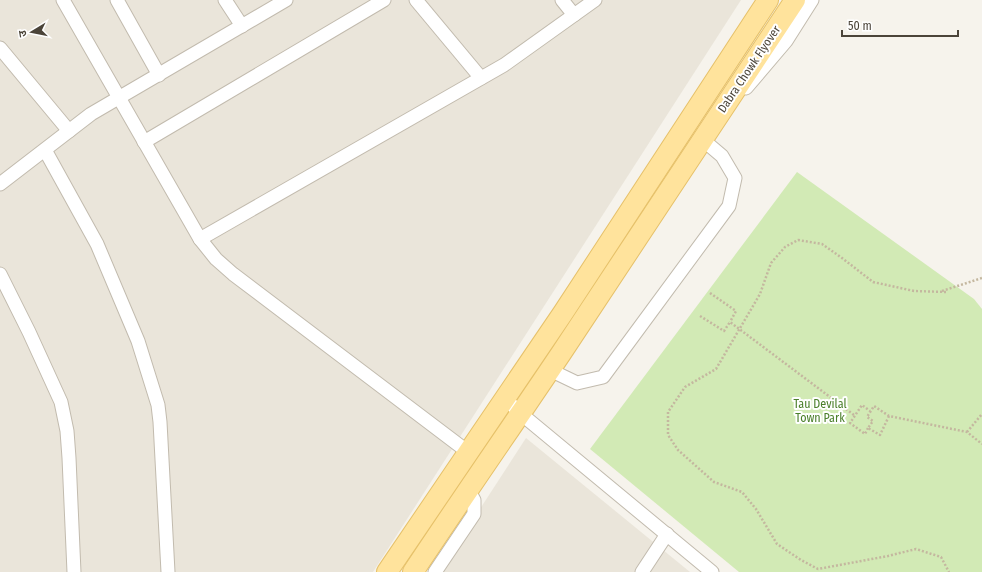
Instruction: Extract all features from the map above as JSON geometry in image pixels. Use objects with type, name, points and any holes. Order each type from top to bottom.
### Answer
[{"type":"main road","points":[[387,572],[568,306],[768,0]]},
{"type":"main road","name":"Dabra Chowk Flyover","points":[[413,572],[550,370],[795,0]]},
{"type":"street","points":[[63,0],[200,239],[216,259],[233,274],[468,452]]},
{"type":"street","points":[[117,0],[159,75]]},
{"type":"street","points":[[226,0],[242,26]]},
{"type":"street","points":[[0,184],[91,114],[286,0]]},
{"type":"street","points":[[144,142],[384,0]]},
{"type":"street","points":[[416,0],[481,78]]},
{"type":"street","points":[[562,0],[574,15]]},
{"type":"street","points":[[200,239],[504,65],[595,0]]},
{"type":"street","points":[[550,370],[577,383],[603,377],[729,206],[736,178],[722,156],[702,139],[786,41],[812,0]]},
{"type":"street","points":[[0,48],[69,131]]},
{"type":"street","points":[[45,150],[97,244],[138,341],[153,386],[158,405],[160,422],[168,572]]},
{"type":"street","points":[[0,274],[44,363],[61,402],[67,431],[74,572]]},
{"type":"street","points":[[505,398],[520,413],[712,572]]},
{"type":"street","points":[[435,572],[474,514],[474,500],[468,489]]},
{"type":"street","points":[[642,572],[667,534]]},
{"type":"path","points":[[946,292],[914,291],[873,282],[822,244],[798,240],[785,247],[770,263],[760,294],[716,369],[685,387],[668,412],[668,435],[678,450],[714,482],[742,492],[756,509],[777,544],[818,569],[888,556],[916,548],[941,557],[949,572]]},
{"type":"path","points":[[940,292],[982,278]]},
{"type":"path","points":[[700,316],[724,331],[736,311],[710,293]]},
{"type":"path","points":[[730,322],[854,415]]},
{"type":"path","points":[[870,411],[862,405],[850,422],[865,434],[873,421],[867,417],[874,406],[889,416],[967,432],[982,444]]},
{"type":"path","points":[[967,432],[982,414]]},
{"type":"path","points":[[868,428],[880,435],[889,416]]},
{"type":"shaded area","points":[[0,0],[741,0],[373,572],[0,572]]},
{"type":"shaded area","points":[[526,438],[690,572],[439,572]]},
{"type":"green space","name":"Tau Devilal Town Park","points":[[797,172],[974,299],[982,309],[982,572],[739,572],[590,449]]}]
